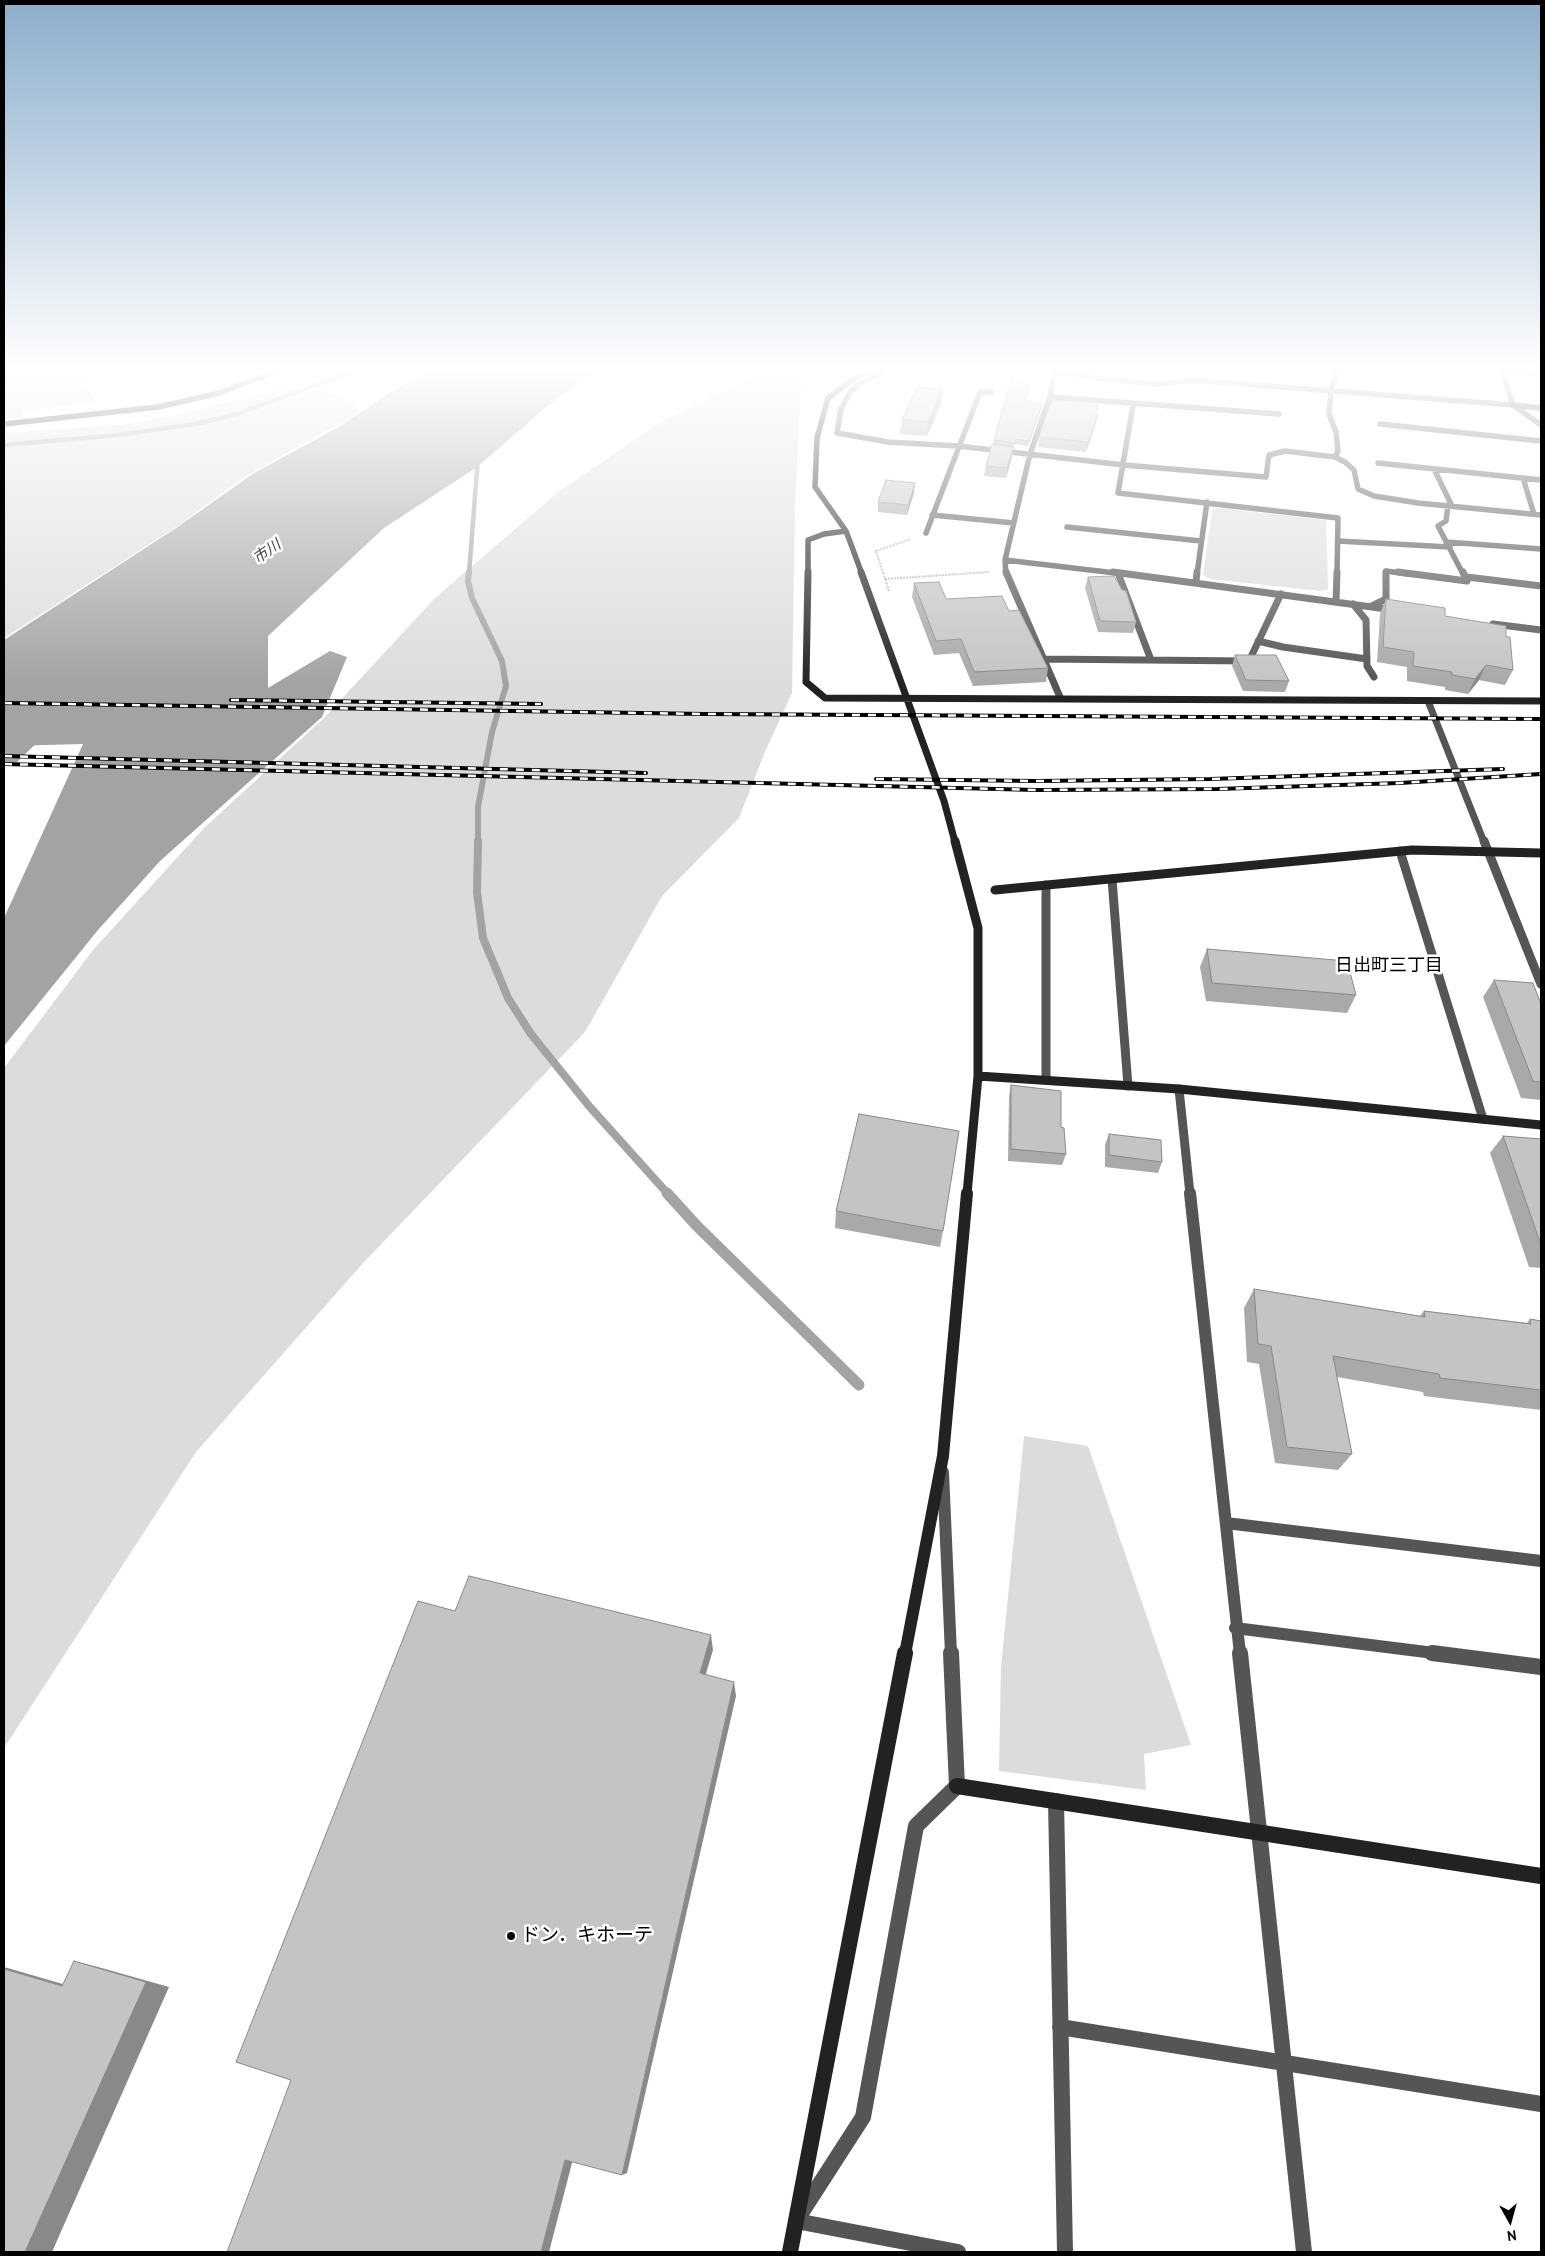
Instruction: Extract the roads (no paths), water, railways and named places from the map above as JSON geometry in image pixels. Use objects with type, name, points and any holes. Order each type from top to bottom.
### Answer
[{"type":"street","points":[[790,2252],[942,1456],[978,1076],[978,928],[944,801],[846,532],[814,487],[815,473]]},
{"type":"street","points":[[926,534],[948,473]]},
{"type":"street","points":[[1026,473],[1005,571],[1060,697]]},
{"type":"street","points":[[1122,473],[1118,493],[1338,518],[1336,602]]},
{"type":"street","points":[[1222,473],[1266,477],[1267,473]]},
{"type":"street","points":[[1355,473],[1358,489],[1374,496],[1448,506],[1541,515]]},
{"type":"street","points":[[1436,473],[1451,504],[1448,506],[1446,521],[1438,526],[1467,577]]},
{"type":"street","points":[[1476,473],[1541,480]]},
{"type":"street","points":[[1522,478],[1534,514]]},
{"type":"street","points":[[1196,582],[1207,502]]},
{"type":"street","points":[[932,515],[1014,523]]},
{"type":"street","points":[[1067,527],[1201,541]]},
{"type":"street","points":[[846,532],[824,534],[808,540],[806,682],[825,698],[1060,697],[1541,701]]},
{"type":"street","points":[[1338,541],[1541,548]]},
{"type":"street","points":[[1006,560],[1196,582],[1400,610]]},
{"type":"street","points":[[1372,606],[1386,599],[1386,571],[1467,581],[1467,577]]},
{"type":"street","points":[[1118,573],[1151,660]]},
{"type":"street","points":[[1467,577],[1541,586]]},
{"type":"street","points":[[1043,659],[1249,661],[1281,594]]},
{"type":"street","points":[[1353,604],[1366,620],[1367,666],[1374,677]]},
{"type":"street","points":[[1482,623],[1541,630]]},
{"type":"street","points":[[1258,641],[1284,647],[1367,659]]},
{"type":"street","points":[[1428,701],[1541,984]]},
{"type":"street","points":[[1400,851],[1483,1120]]},
{"type":"street","points":[[995,890],[1400,851],[1541,853]]},
{"type":"street","points":[[1112,879],[1128,1086]]},
{"type":"street","points":[[1046,885],[1046,1080]]},
{"type":"street","points":[[978,1076],[1178,1089],[1541,1125]]},
{"type":"street","points":[[1178,1089],[1226,1523],[1235,1628],[1260,1831],[1304,2252]]},
{"type":"street","points":[[796,2221],[863,2117],[916,1826],[957,1786],[942,1456]]},
{"type":"street","points":[[1226,1523],[1541,1560]]},
{"type":"street","points":[[1235,1628],[1541,1667]]},
{"type":"street","points":[[957,1786],[1260,1831],[1541,1876]]},
{"type":"street","points":[[1056,1801],[1065,2252]]},
{"type":"street","points":[[1060,2027],[1541,2104]]},
{"type":"street","points":[[796,2221],[958,2252]]},
{"type":"water","points":[[254,473],[467,473],[384,528],[268,636],[268,688],[330,651],[347,657],[322,717],[160,861],[98,930],[4,1046],[4,918],[83,744],[4,746],[4,640],[176,528]]},
{"type":"waterway","points":[[469,574],[477,473]]},
{"type":"waterway","points":[[469,572],[468,581],[472,598],[502,661],[506,686],[492,732],[478,807],[478,841]]},
{"type":"waterway","name":"市川","points":[[4,754],[64,698]]},
{"type":"waterway","points":[[478,841],[477,892],[483,938],[508,998],[531,1034],[589,1106],[668,1194]]},
{"type":"waterway","points":[[667,1193],[696,1225],[859,1385]]},
{"type":"railway","points":[[231,700],[541,704]]},
{"type":"railway","points":[[4,703],[705,714],[1541,719]]},
{"type":"railway","points":[[4,756],[646,773]]},
{"type":"railway","points":[[4,764],[1037,790],[1217,789],[1400,783],[1541,774]]},
{"type":"railway","points":[[876,779],[1036,781],[1211,779],[1503,769]]},
{"type":"place","name":"ドン．キホーテ","points":[[511,1936]]},
{"type":"district","name":"日出町三丁目","points":[[1389,966]]}]
